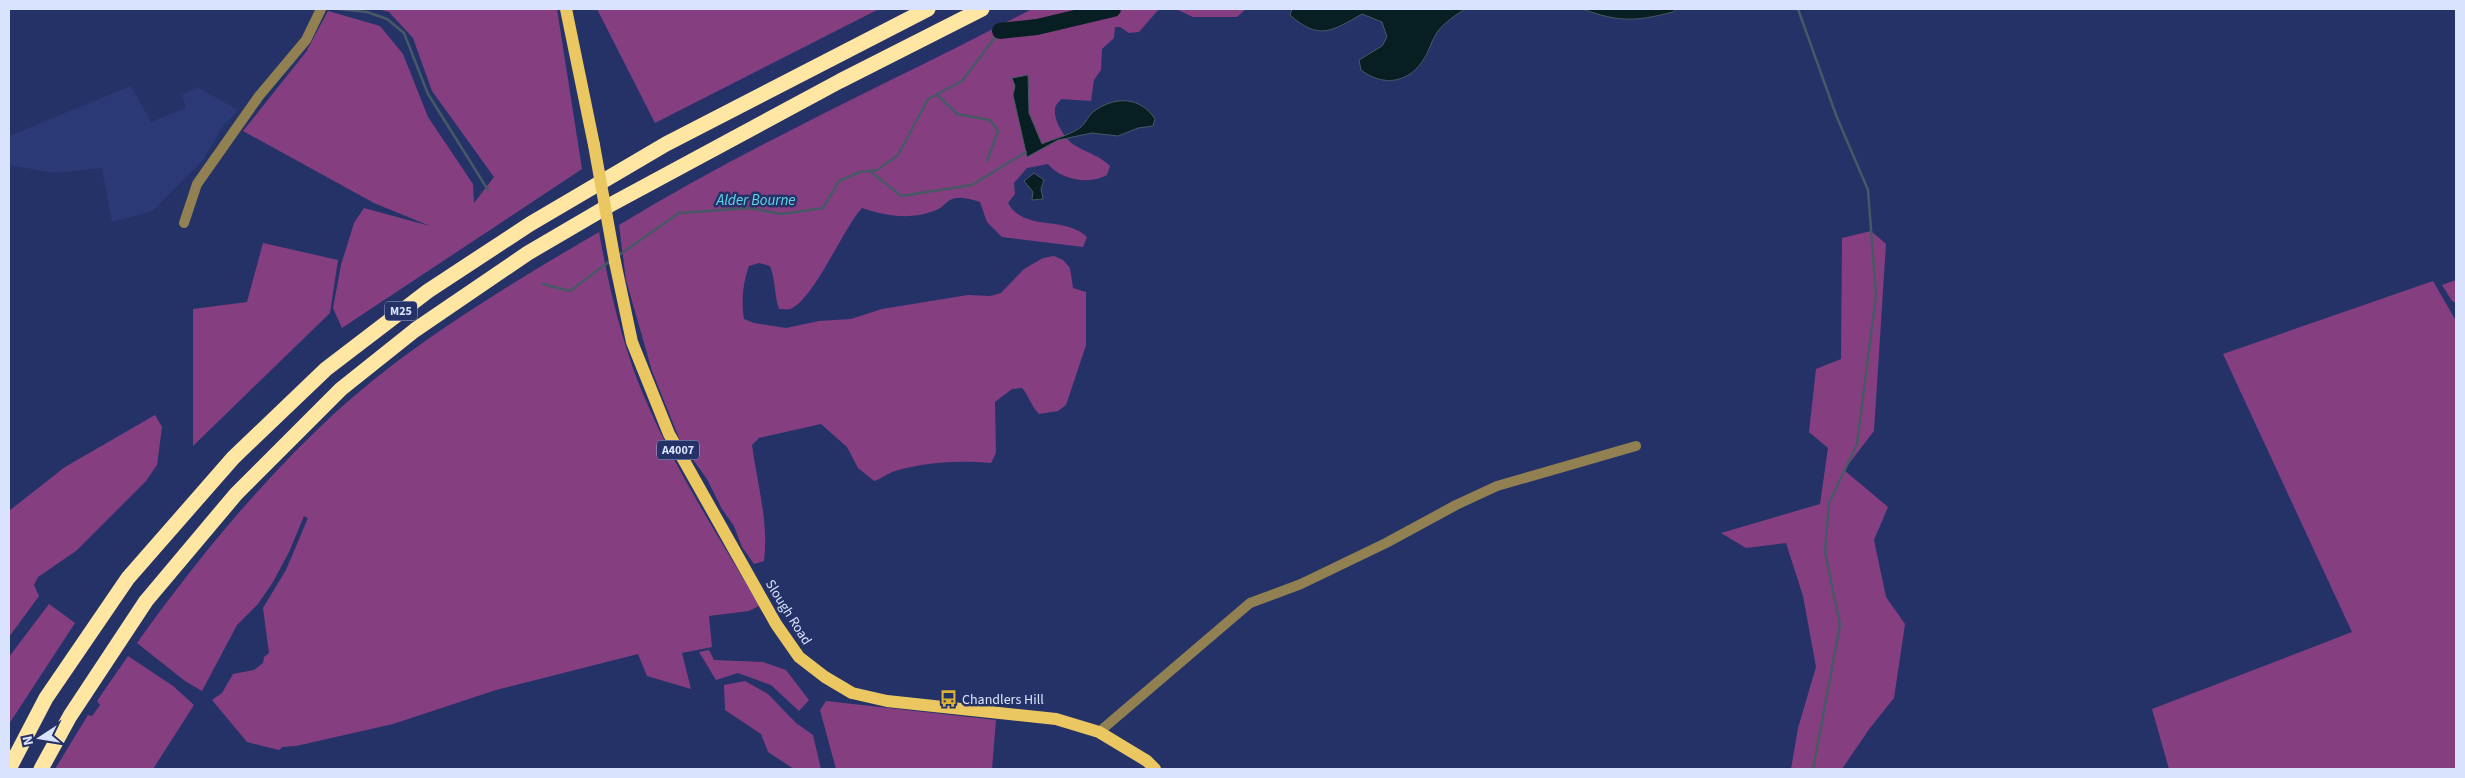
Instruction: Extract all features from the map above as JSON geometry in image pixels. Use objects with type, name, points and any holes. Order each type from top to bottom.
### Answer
[{"type":"highway","name":"M25","points":[[9,769],[46,698],[128,578],[233,458],[326,369],[428,291],[530,224],[666,144],[928,9]]},
{"type":"highway","name":"M25","points":[[41,769],[70,716],[146,601],[236,494],[341,389],[415,330],[528,253],[610,205],[840,81],[982,9]]},
{"type":"main road","name":"Slough Road","points":[[566,9],[632,342],[669,434],[776,624],[799,657],[825,677],[852,693],[887,701],[1056,719],[1099,732],[1147,760],[1155,769]]},
{"type":"street","points":[[184,223],[197,184],[259,96],[306,40],[320,11]]},
{"type":"street","points":[[1099,732],[1250,603],[1310,580],[1497,486],[1636,446]]},
{"type":"shaded area","points":[[377,9],[557,9],[582,169],[342,328],[333,308],[341,265],[354,223],[364,208],[430,226],[374,203],[243,131],[306,52],[328,11],[380,26],[403,54],[428,117],[473,184],[474,203],[494,177],[432,91],[413,38],[389,12]]},
{"type":"shaded area","points":[[597,9],[879,9],[655,123]]},
{"type":"shaded area","points":[[1032,9],[1159,9],[1139,32],[1129,33],[1120,27],[1115,27],[1114,38],[1102,49],[1101,70],[1094,80],[1091,101],[1061,99],[1055,108],[1056,119],[1064,135],[1072,143],[1110,166],[1107,175],[1092,180],[1076,179],[1060,174],[1048,164],[1027,168],[1014,183],[1015,194],[1008,203],[1015,212],[1034,221],[1068,226],[1078,230],[1087,237],[1083,247],[1002,237],[987,222],[980,202],[965,198],[950,200],[941,208],[925,214],[907,216],[889,215],[862,208],[809,292],[799,303],[790,309],[779,309],[770,266],[759,263],[749,266],[743,292],[743,312],[744,319],[754,323],[786,328],[819,321],[851,319],[882,309],[968,295],[990,296],[1001,293],[1024,269],[1043,258],[1054,256],[1063,260],[1070,268],[1073,288],[1086,292],[1086,345],[1066,405],[1058,411],[1039,414],[1022,388],[1012,389],[995,402],[996,453],[991,463],[955,462],[930,464],[895,471],[874,481],[858,468],[847,447],[821,424],[759,438],[752,445],[764,517],[765,546],[764,561],[754,564],[742,547],[734,526],[722,509],[707,479],[681,443],[652,371],[626,280],[619,225],[720,167]]},
{"type":"shaded area","points":[[1176,9],[1246,9],[1237,17],[1193,17]]},
{"type":"shaded area","points":[[1292,9],[1465,9],[1438,31],[1416,69],[1409,75],[1401,78],[1385,80],[1377,79],[1361,70],[1359,60],[1382,46],[1387,37],[1382,22],[1362,14],[1334,29],[1318,31],[1300,23],[1290,15]]},
{"type":"shaded area","points":[[1582,9],[1676,9],[1673,12],[1648,18],[1627,19],[1606,16]]},
{"type":"shaded area","points":[[1028,75],[1029,113],[1042,144],[1077,130],[1093,112],[1109,103],[1118,101],[1134,102],[1149,111],[1155,119],[1153,126],[1138,128],[1118,136],[1092,133],[1058,140],[1027,157],[1013,95],[1015,86],[1012,78]]},
{"type":"shaded area","points":[[131,86],[151,122],[186,108],[182,95],[197,87],[238,110],[223,126],[203,160],[153,211],[112,222],[102,168],[54,173],[9,165],[9,136]]},
{"type":"shaded area","points":[[1034,173],[1044,180],[1041,189],[1043,199],[1032,200],[1033,192],[1024,181]]},
{"type":"shaded area","points":[[1871,231],[1886,244],[1874,431],[1844,470],[1888,507],[1874,540],[1886,597],[1905,624],[1894,698],[1870,728],[1842,769],[1791,769],[1798,728],[1816,667],[1803,596],[1786,543],[1746,548],[1721,533],[1820,504],[1828,448],[1809,432],[1816,369],[1841,359],[1842,238]]},
{"type":"shaded area","points":[[599,232],[619,323],[641,389],[674,460],[759,606],[749,611],[709,616],[712,647],[682,653],[691,689],[647,676],[638,654],[496,690],[393,724],[296,746],[282,747],[279,750],[247,742],[212,700],[222,693],[233,674],[254,670],[263,663],[264,657],[269,653],[263,608],[286,570],[308,518],[304,516],[289,552],[273,582],[258,604],[237,625],[202,691],[185,681],[137,643],[183,581],[256,493],[337,411],[397,361],[463,315]]},
{"type":"shaded area","points":[[263,243],[338,260],[330,313],[193,446],[193,309],[247,302]]},
{"type":"shaded area","points":[[2456,280],[2456,303],[2452,301],[2442,285]]},
{"type":"shaded area","points":[[2433,281],[2456,321],[2456,769],[2169,769],[2152,709],[2352,632],[2223,354]]},
{"type":"shaded area","points":[[155,415],[162,427],[157,465],[146,481],[76,551],[38,577],[34,585],[39,596],[9,637],[9,511],[65,467]]},
{"type":"shaded area","points":[[49,604],[75,623],[9,724],[9,657]]},
{"type":"shaded area","points":[[709,650],[714,660],[763,662],[786,670],[809,700],[799,711],[771,685],[738,673],[716,680],[699,652]]},
{"type":"shaded area","points":[[128,656],[173,686],[194,705],[153,769],[55,769],[88,715],[92,716],[100,705],[97,701]]},
{"type":"shaded area","points":[[745,681],[768,694],[796,723],[813,735],[821,769],[794,769],[768,752],[761,734],[725,710],[724,685]]},
{"type":"shaded area","points":[[826,701],[996,720],[992,769],[836,769],[820,710]]},
{"type":"waterway","name":"Alder Bourne","points":[[339,9],[367,12],[387,19],[404,33],[428,94],[488,190]]},
{"type":"waterway","points":[[1000,31],[1037,27],[1113,9]]},
{"type":"waterway","points":[[1798,9],[1836,115],[1868,190],[1876,295],[1857,444],[1829,503],[1825,552],[1840,625],[1813,769]]},
{"type":"waterway","name":"Alder Bourne","points":[[619,255],[679,213],[749,208],[782,214],[823,208],[839,181],[860,172],[877,170],[898,155],[928,99],[962,81],[1000,31]]},
{"type":"waterway","points":[[937,95],[957,114],[990,120],[998,131],[987,161]]},
{"type":"waterway","points":[[870,171],[901,196],[972,185],[1026,152]]},
{"type":"waterway","name":"Alder Bourne","points":[[543,284],[570,291],[610,261]]},
{"type":"place","name":"Chandlers Hill","points":[[948,699]]}]
